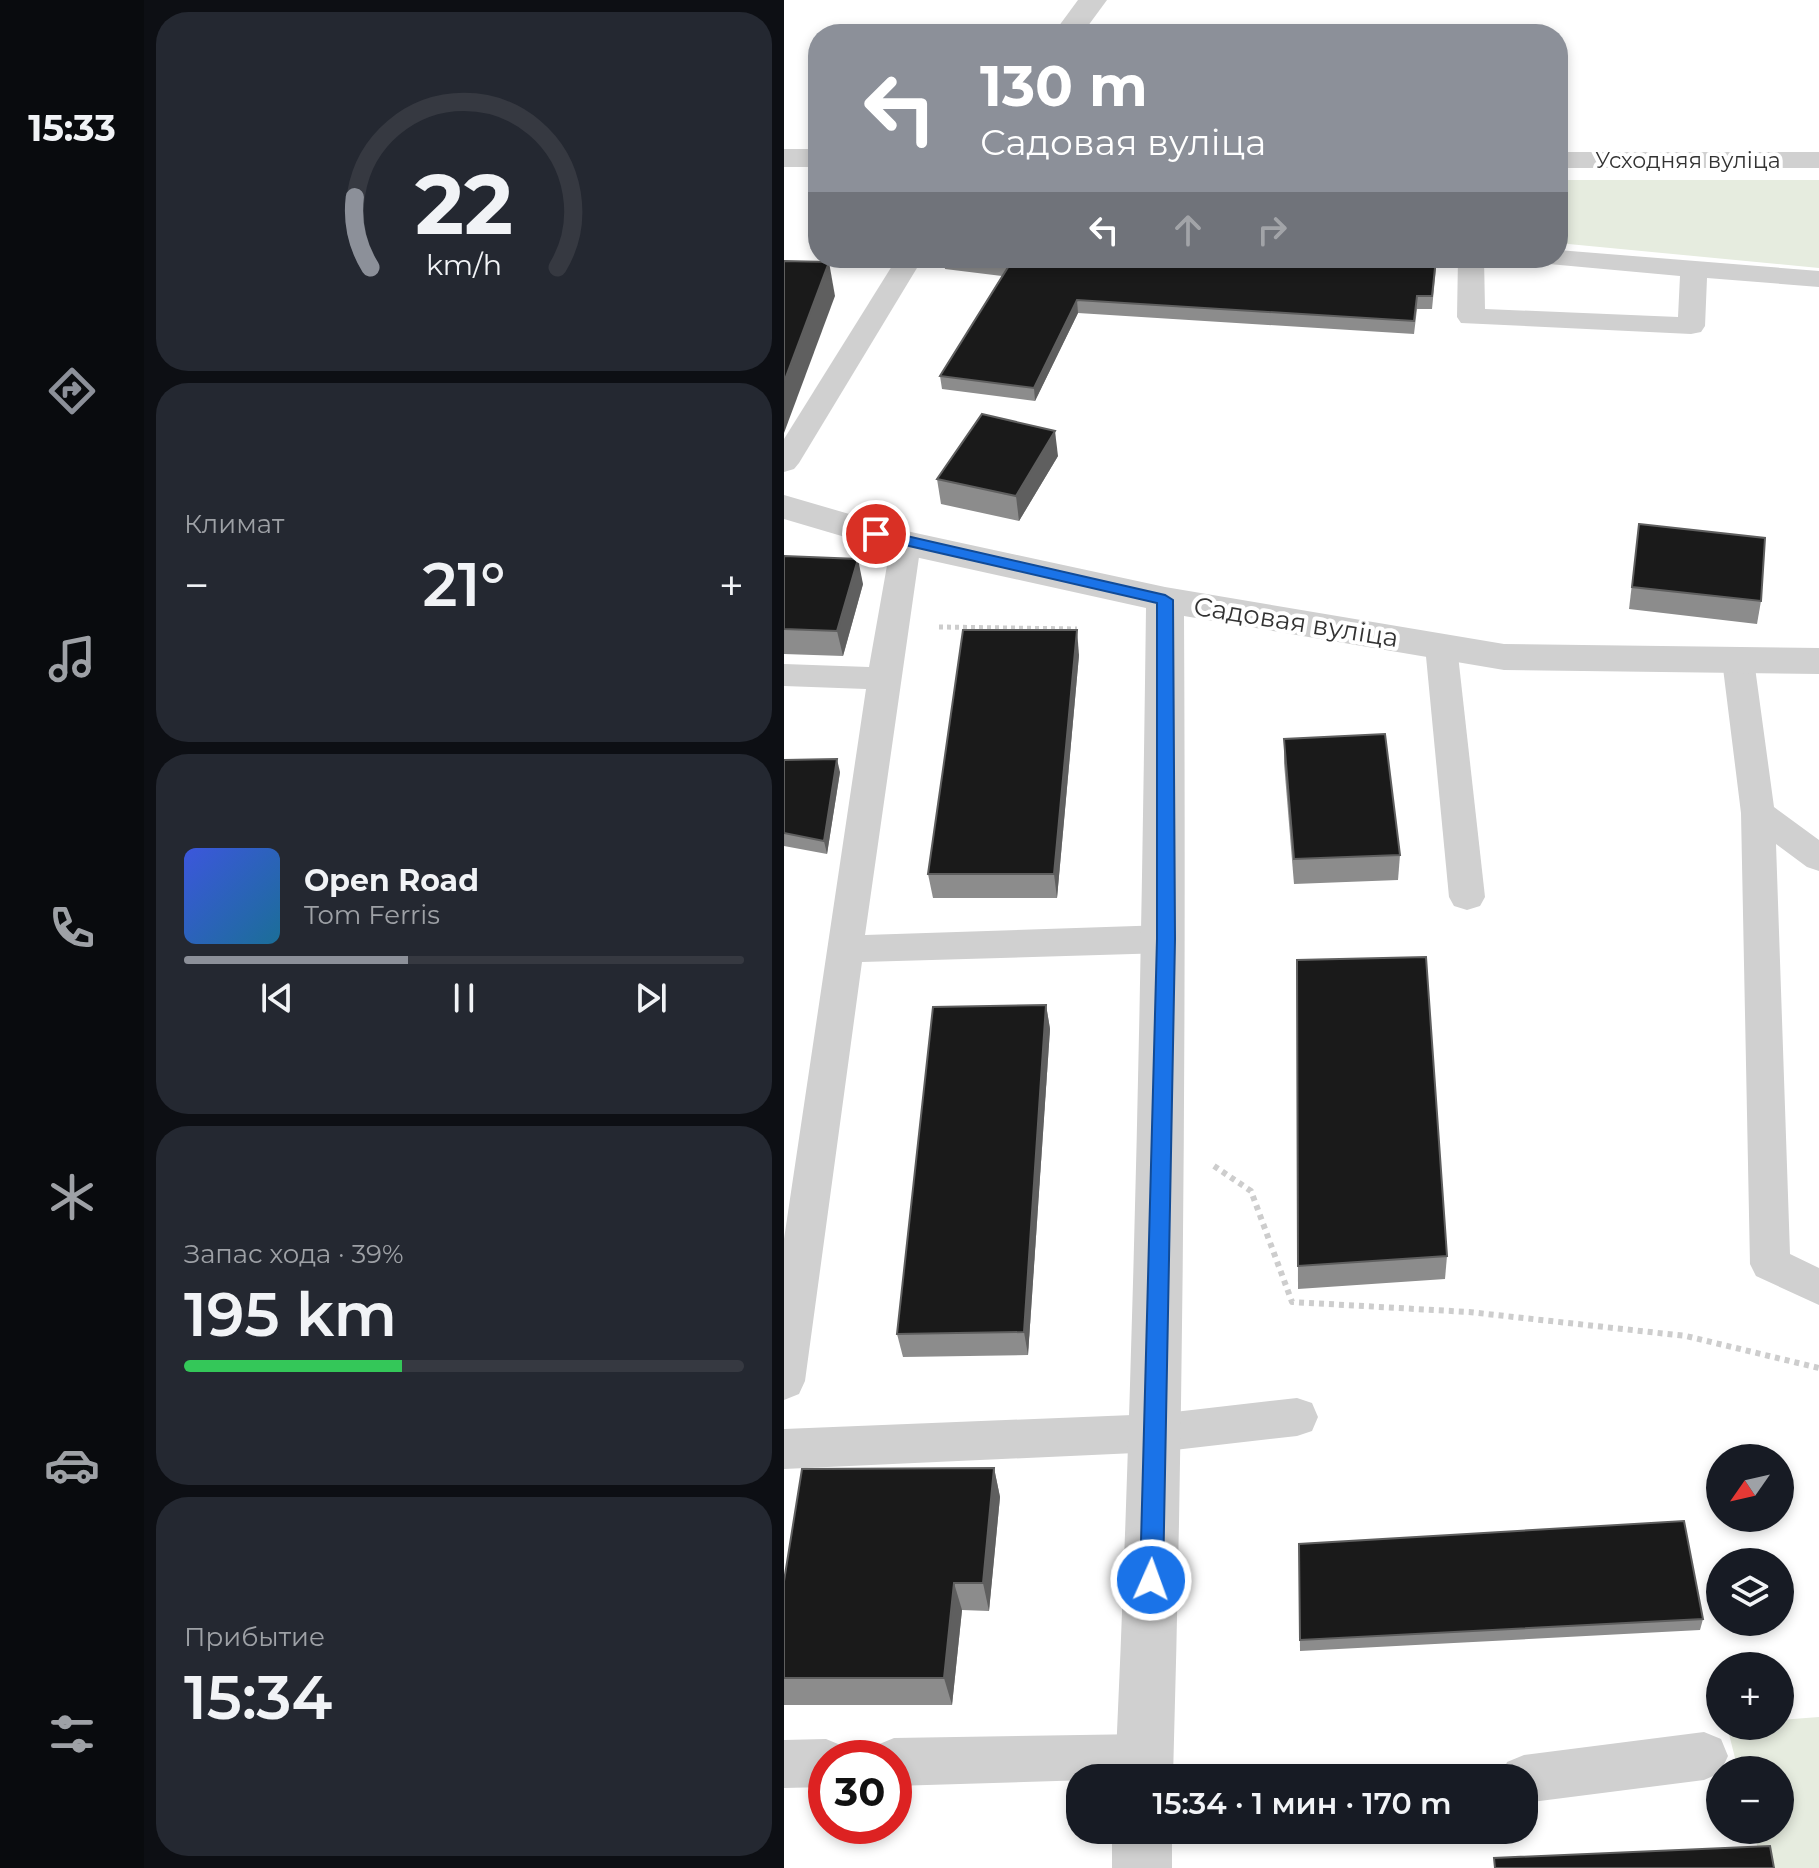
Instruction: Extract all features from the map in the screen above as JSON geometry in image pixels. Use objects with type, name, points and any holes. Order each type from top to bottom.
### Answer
[{"type":"street","points":[[1075,24],[1093,0]]},
{"type":"street","points":[[784,158],[808,158]]},
{"type":"street","name":"Садовая вуліца","points":[[784,507],[1165,615],[1441,646],[1504,657],[1819,661]]},
{"type":"street","points":[[1144,1764],[1157,1433],[1163,1131],[1165,615]]},
{"type":"street","points":[[1142,1844],[1142,1868]]},
{"type":"lane","name":"Усходняя вуліца","points":[[1568,160],[1819,160]]},
{"type":"lane","points":[[1568,259],[1819,279]]},
{"type":"lane","points":[[784,463],[904,268]]},
{"type":"lane","points":[[1471,268],[1471,317],[1691,326],[1694,269]]},
{"type":"lane","points":[[784,1381],[891,626],[906,543]]},
{"type":"lane","points":[[1441,646],[1467,897]]},
{"type":"lane","points":[[1738,660],[1758,813],[1770,1264],[1819,1287]]},
{"type":"lane","points":[[784,675],[884,679]]},
{"type":"lane","points":[[1758,813],[1819,858]]},
{"type":"lane","points":[[846,949],[1166,939]]},
{"type":"lane","points":[[784,1449],[1157,1433],[1297,1417]]},
{"type":"lane","points":[[1538,1777],[1704,1756]]},
{"type":"lane","points":[[912,1762],[1066,1766]]},
{"type":"lane","points":[[784,1764],[808,1763]]},
{"type":"path","points":[[891,626],[1165,615]]},
{"type":"path","points":[[1163,1131],[1251,1191],[1292,1302],[1469,1312],[1686,1336],[1819,1368]]},
{"type":"shaded area","points":[[1568,180],[1819,180],[1819,268],[1568,244]]},
{"type":"shaded area","points":[[1819,1717],[1819,1868],[1763,1868],[1757,1844],[1794,1844],[1794,1756],[1734,1756],[1730,1740],[1794,1740],[1794,1719]]},
{"type":"building","points":[[784,261],[808,262],[808,268],[827,268],[784,382]]},
{"type":"building","points":[[1008,268],[1435,268],[1432,296],[1417,296],[1414,321],[1077,300],[1034,388],[940,376]]},
{"type":"building","points":[[982,414],[1055,431],[1016,496],[937,479]]},
{"type":"building","points":[[1639,524],[1765,538],[1761,601],[1632,587]]},
{"type":"building","points":[[784,556],[858,559],[837,631],[784,629]]},
{"type":"building","points":[[963,630],[1077,630],[1054,874],[928,874]]},
{"type":"building","points":[[1385,734],[1400,855],[1294,859],[1284,739]]},
{"type":"building","points":[[837,759],[824,841],[784,833],[784,760]]},
{"type":"building","points":[[1426,957],[1447,1256],[1298,1266],[1297,960]]},
{"type":"building","points":[[1046,1005],[1024,1332],[897,1334],[933,1007]]},
{"type":"building","points":[[994,1468],[983,1583],[954,1583],[944,1678],[784,1678],[784,1581],[802,1469]]},
{"type":"building","points":[[1684,1521],[1703,1619],[1300,1640],[1299,1544]]},
{"type":"building","points":[[1770,1846],[1774,1868],[1495,1868],[1494,1858]]},
{"type":"route","points":[[876,534],[1165,600],[1166,939],[1157,1433],[1151,1580]]}]
